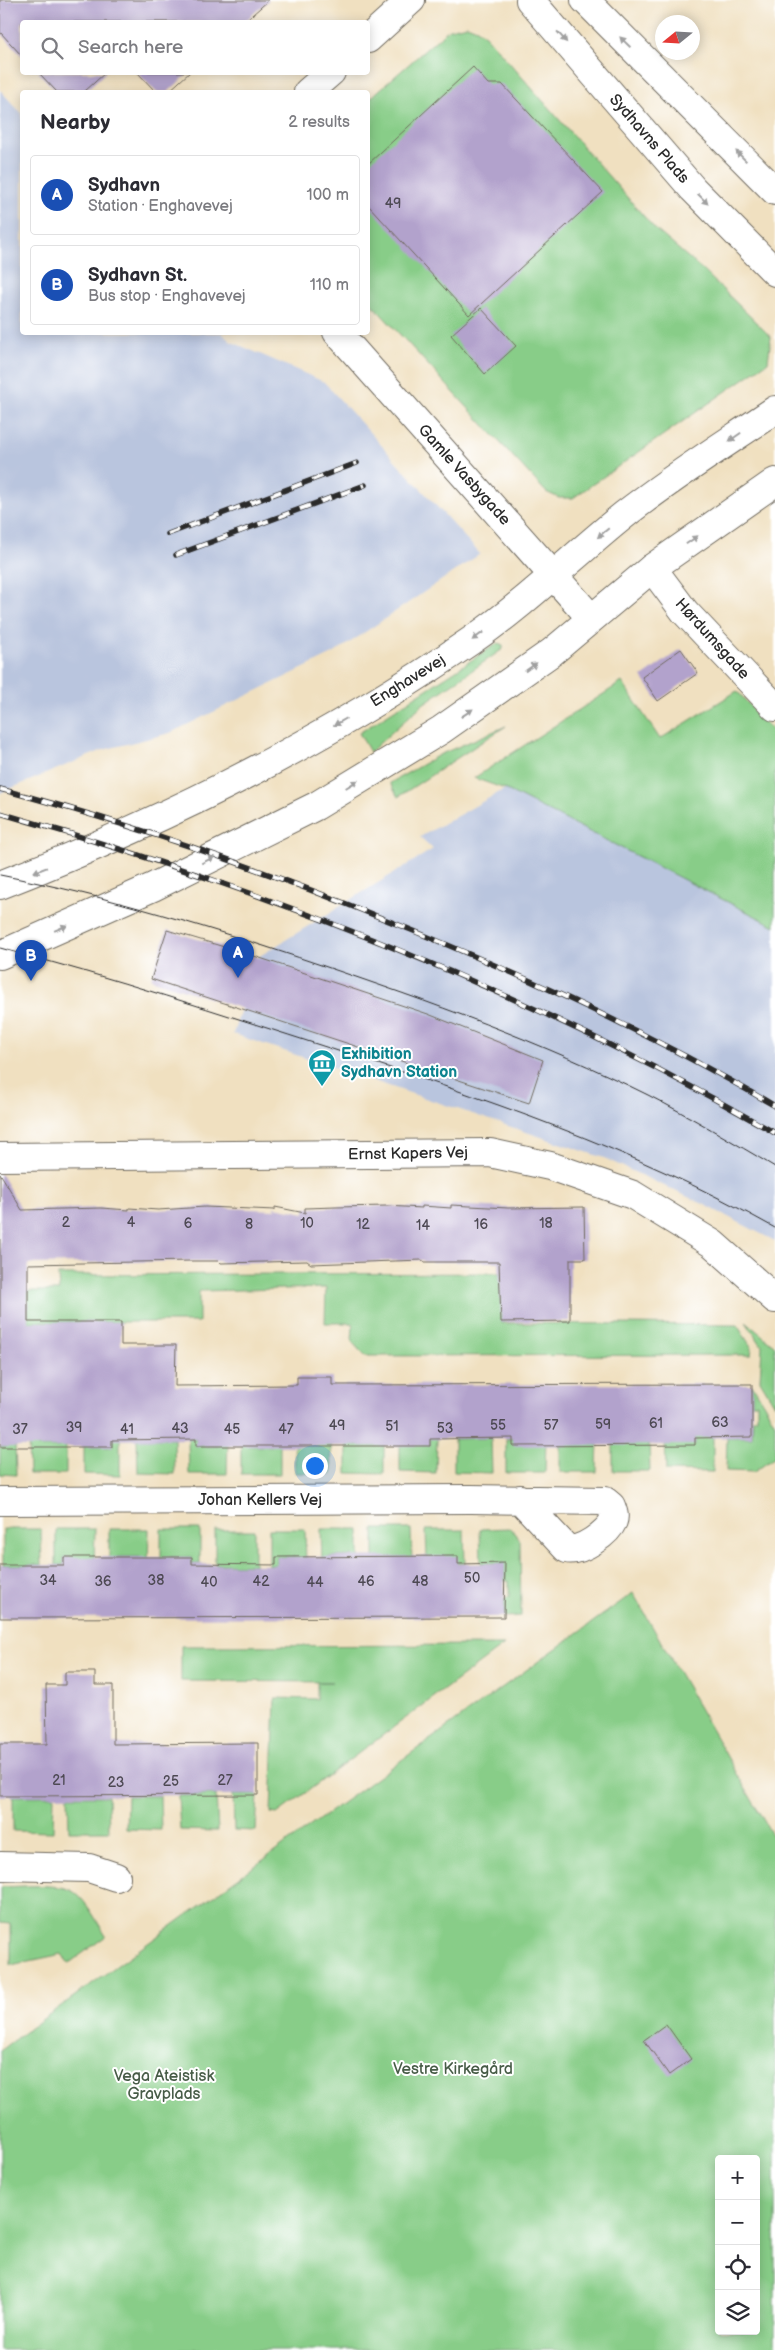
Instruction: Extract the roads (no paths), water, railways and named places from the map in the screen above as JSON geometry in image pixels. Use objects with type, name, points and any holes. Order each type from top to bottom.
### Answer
[{"type":"street","points":[[370,37],[411,0]]},
{"type":"street","name":"Sydhavns Plads","points":[[530,0],[693,189],[775,272]]},
{"type":"street","points":[[585,0],[775,191]]},
{"type":"street","points":[[310,90],[327,75]]},
{"type":"street","name":"Gamle Vasbygade","points":[[341,335],[591,618]]},
{"type":"street","name":"Enghavevej","points":[[0,885],[79,854],[232,783],[338,723],[473,640],[514,609],[626,514],[775,410]]},
{"type":"street","points":[[0,954],[153,887],[316,806],[441,730],[492,696],[552,652],[652,568],[775,482]]},
{"type":"street","name":"Hørdumsgade","points":[[652,568],[684,612],[775,707]]},
{"type":"street","name":"Ernst Kapers Vej","points":[[0,1157],[490,1153],[550,1166],[633,1195],[714,1244],[775,1299]]},
{"type":"street","name":"Johan Kellers Vej","points":[[0,1501],[520,1499]]},
{"type":"street","points":[[0,1866],[89,1868],[116,1877]]},
{"type":"tram line","points":[[0,875],[121,903],[200,926],[318,964],[444,1008],[527,1040],[648,1095],[775,1167]]},
{"type":"tram line","points":[[0,948],[83,971],[206,1009],[500,1106],[612,1149],[668,1173],[775,1228]]},
{"type":"railway","points":[[168,534],[357,463]]},
{"type":"railway","points":[[176,555],[365,485]]},
{"type":"railway","points":[[0,789],[96,816],[239,863],[430,938],[581,1004],[679,1053],[775,1106]]},
{"type":"railway","points":[[0,813],[101,843],[201,876],[300,911],[398,949],[589,1035],[683,1082],[775,1133]]},
{"type":"place","name":"Sydhavn","points":[[238,978]]},
{"type":"place","name":"Sydhavn St.","points":[[31,981]]},
{"type":"place","name":"Exhibition Sydhavn Station","points":[[322,1087]]},
{"type":"park label","name":"Vestre Kirkegård","points":[[453,2069]]},
{"type":"park label","name":"Vega Ateistisk Gravplads","points":[[164,2085]]}]
